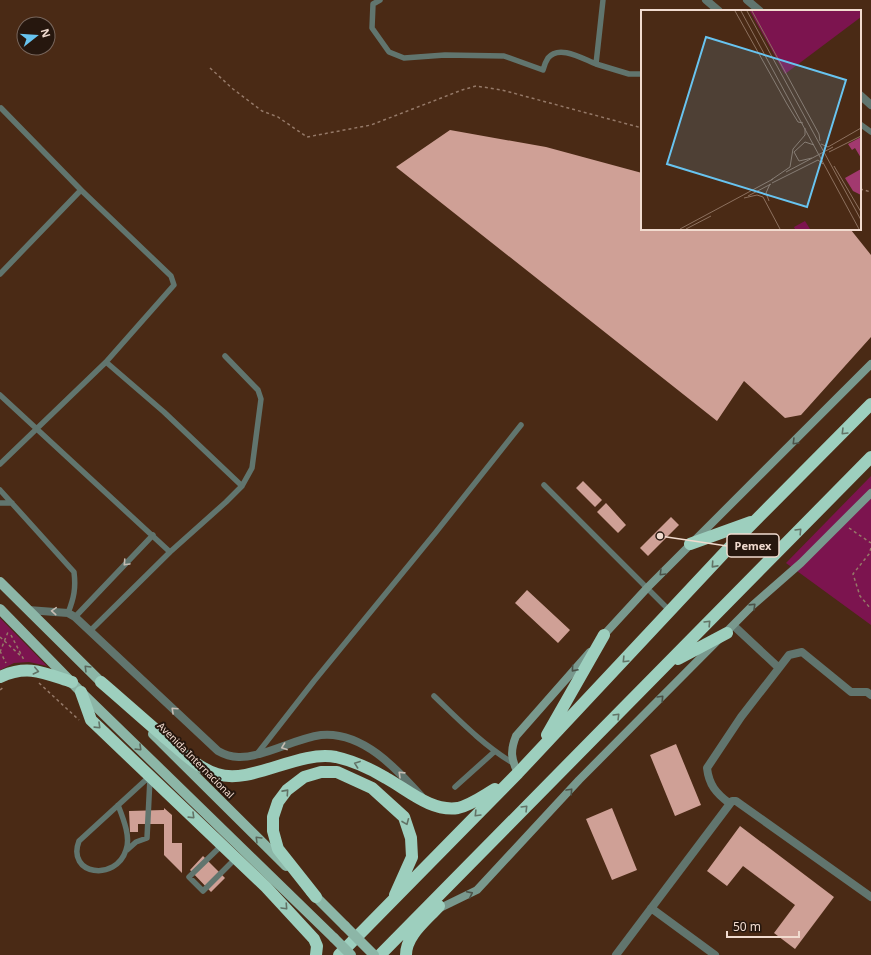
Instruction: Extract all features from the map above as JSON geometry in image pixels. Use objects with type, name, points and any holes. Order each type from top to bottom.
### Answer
[{"type":"highway","points":[[339,955],[391,904],[514,772],[537,752],[671,612],[755,520],[871,404]]},
{"type":"highway","points":[[380,955],[871,457]]},
{"type":"highway","points":[[690,544],[755,520]]},
{"type":"highway","points":[[668,664],[730,629]]},
{"type":"highway","points":[[537,752],[604,635]]},
{"type":"highway","points":[[3,682],[10,672],[28,669],[72,682]]},
{"type":"highway","points":[[101,682],[190,759],[216,774],[229,777],[255,772],[302,759],[319,756],[335,757],[371,769],[427,803],[445,808],[465,806],[514,772]]},
{"type":"highway","points":[[81,692],[91,720],[266,887],[314,939],[317,946],[316,955]]},
{"type":"highway","points":[[316,897],[278,849],[273,831],[273,817],[278,802],[287,790],[304,777],[321,772],[337,772],[372,788],[404,817],[411,838],[412,857],[391,904]]},
{"type":"highway","points":[[406,955],[409,940],[413,934],[472,870],[481,853]]},
{"type":"main road","points":[[514,772],[511,748],[516,736],[604,635],[690,544],[871,364]]},
{"type":"main road","points":[[435,911],[477,890],[579,780],[730,629],[782,579],[801,563],[871,493]]},
{"type":"main road","name":"Avenida Internacional","points":[[0,582],[374,955]]},
{"type":"main road","points":[[0,609],[81,692],[351,955]]},
{"type":"street","points":[[706,0],[718,10]]},
{"type":"street","points":[[747,0],[759,10]]},
{"type":"street","points":[[861,97],[871,105]]},
{"type":"street","points":[[28,610],[72,615],[218,751],[227,756],[245,757],[320,736],[338,736],[366,747],[380,756],[408,781],[427,803]]},
{"type":"street","points":[[730,629],[778,668]]},
{"type":"street","points":[[729,803],[718,795],[711,785],[707,768],[741,717],[789,655],[802,652],[851,692],[867,692],[871,695]]},
{"type":"street","points":[[616,955],[729,803],[736,801],[871,897]]},
{"type":"street","points":[[651,908],[715,955]]},
{"type":"lane","points":[[380,0],[373,4],[372,28],[389,52],[404,58],[444,55],[504,56],[543,70],[548,58],[555,53],[563,52],[629,74],[641,74]]},
{"type":"lane","points":[[596,64],[603,0]]},
{"type":"lane","points":[[0,464],[106,362],[174,285],[171,276],[81,190],[1,108]]},
{"type":"lane","points":[[861,125],[871,132]]},
{"type":"lane","points":[[0,274],[81,190]]},
{"type":"lane","points":[[90,631],[170,552],[242,486],[252,468],[261,399],[258,390],[225,356]]},
{"type":"lane","points":[[106,362],[164,412],[242,486]]},
{"type":"lane","points":[[0,395],[36,430],[170,552]]},
{"type":"lane","points":[[257,754],[314,681],[521,425]]},
{"type":"lane","points":[[544,485],[648,587],[671,612]]},
{"type":"lane","points":[[0,490],[74,572],[76,585],[72,615]]},
{"type":"lane","points":[[0,503],[12,503]]},
{"type":"lane","points":[[72,615],[153,535]]},
{"type":"lane","points":[[434,696],[514,772]]},
{"type":"lane","points":[[455,787],[494,752]]},
{"type":"lane","points":[[150,776],[147,838],[136,842],[127,850],[121,860],[109,869],[100,872],[90,870],[81,862],[78,856],[77,847],[79,841],[150,776]]},
{"type":"lane","points":[[118,805],[126,829],[127,850]]},
{"type":"lane","points":[[222,844],[189,877],[203,891],[236,858]]},
{"type":"path","points":[[210,68],[233,89],[257,107],[278,117],[307,138],[371,125],[476,86],[502,90],[641,128]]},
{"type":"path","points":[[861,189],[871,192]]},
{"type":"path","points":[[871,548],[869,554],[854,574],[860,596],[871,609]]},
{"type":"path","points":[[7,665],[0,651],[8,630],[24,661]]},
{"type":"path","points":[[0,637],[23,658]]},
{"type":"path","points":[[33,680],[83,724]]},
{"type":"path","points":[[0,690],[3,682]]},
{"type":"shaded area","points":[[871,476],[871,625],[786,563]]},
{"type":"shaded area","points":[[0,618],[47,666],[29,662],[14,663],[0,670]]},
{"type":"building","points":[[450,130],[546,147],[641,173],[641,230],[851,230],[871,255],[871,337],[801,415],[785,418],[744,381],[717,421],[396,167]]},
{"type":"building","points":[[583,481],[602,500],[595,507],[576,488]]},
{"type":"building","points":[[606,503],[626,525],[618,533],[597,512]]},
{"type":"building","points":[[671,517],[679,525],[648,556],[640,548]]},
{"type":"building","points":[[527,590],[570,630],[558,643],[515,603]]},
{"type":"building","points":[[676,744],[701,805],[675,816],[650,755]]},
{"type":"building","points":[[164,808],[172,815],[172,843],[182,843],[182,873],[164,855],[164,824],[138,824],[138,832],[130,832],[129,811],[164,810]]},
{"type":"building","points":[[612,808],[637,870],[612,880],[586,819]]},
{"type":"building","points":[[740,826],[834,897],[795,949],[774,933],[795,905],[743,866],[727,886],[707,871]]},
{"type":"building","points":[[203,856],[225,878],[211,892],[190,870]]},
{"type":"place","name":"Pemex","points":[[660,536]]}]
